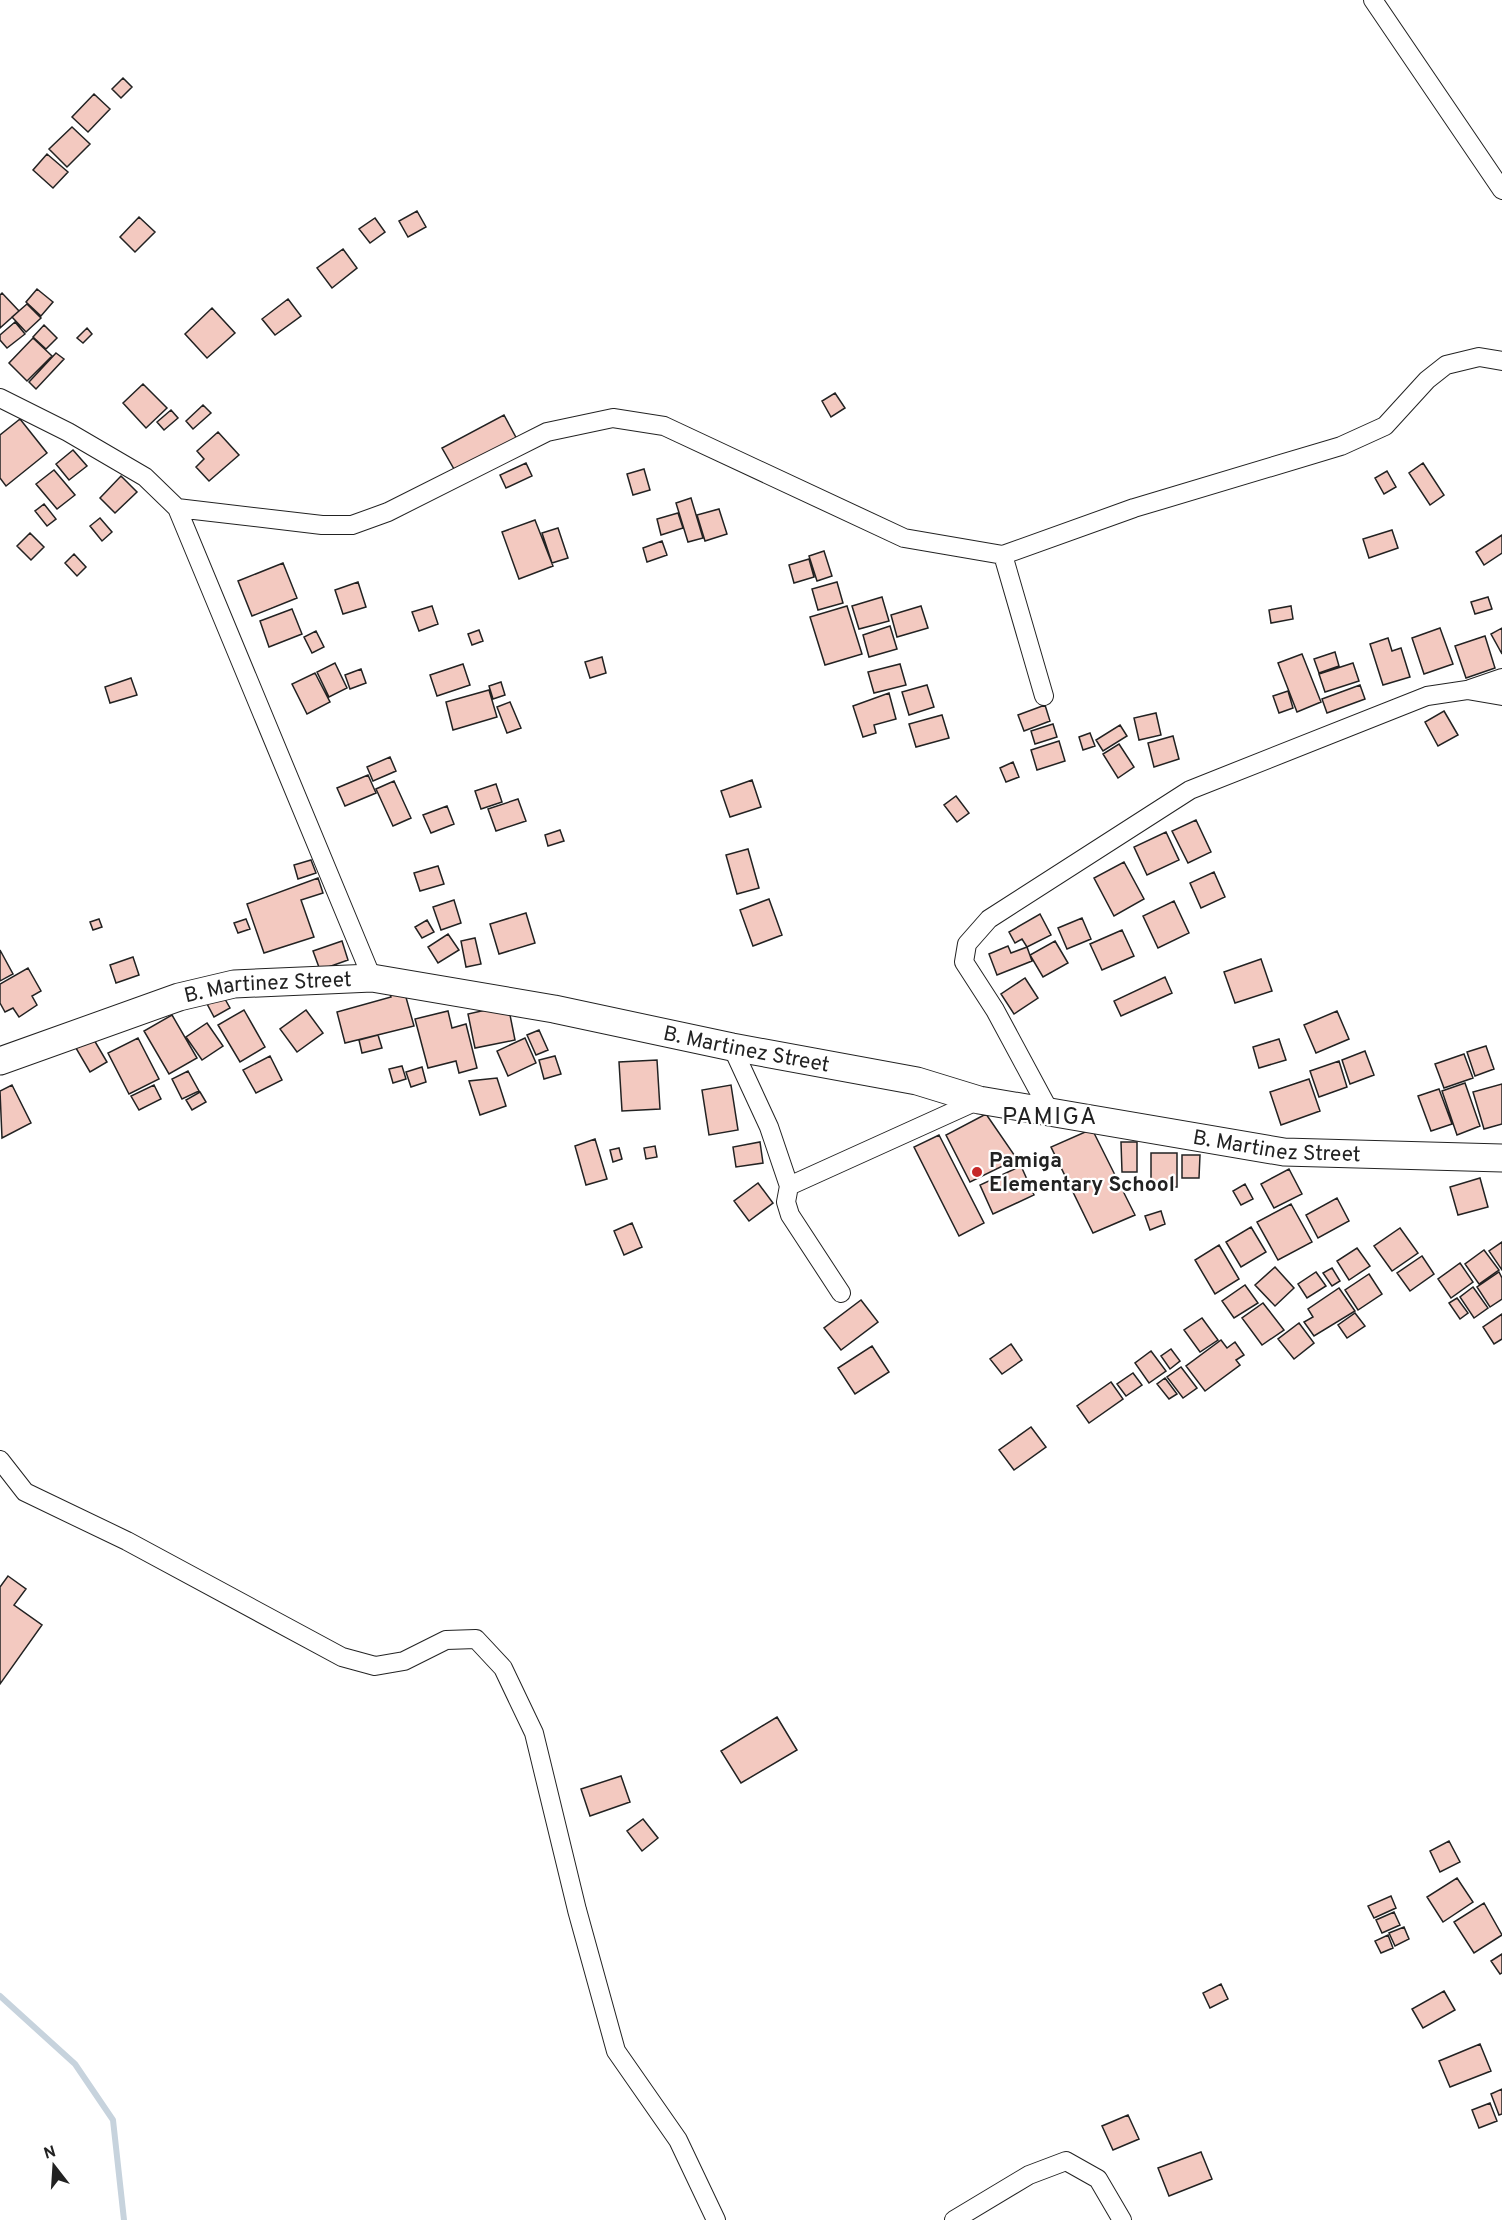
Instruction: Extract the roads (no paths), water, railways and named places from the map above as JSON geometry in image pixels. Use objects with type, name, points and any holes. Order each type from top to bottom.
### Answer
[{"type":"street","points":[[1373,0],[1502,190]]},
{"type":"street","points":[[177,508],[322,525],[352,525],[388,512],[547,432],[613,418],[664,426],[904,538],[1003,555],[1134,508],[1341,446],[1385,426],[1427,380],[1446,365],[1479,357],[1502,361]]},
{"type":"street","points":[[0,398],[69,432],[145,477],[177,508],[372,978]]},
{"type":"street","points":[[1003,555],[1044,696]]},
{"type":"street","points":[[1051,1114],[995,1010],[964,962],[967,944],[989,919],[1190,790],[1428,696],[1467,690],[1502,678]]},
{"type":"street","points":[[1467,690],[1502,696]]},
{"type":"street","name":"B. Martinez Street","points":[[0,1061],[179,997],[234,984],[372,978],[554,1008],[732,1047],[917,1081],[979,1101],[1284,1152],[1502,1158]]},
{"type":"street","points":[[732,1047],[769,1126],[789,1186],[786,1202],[790,1215],[842,1293]]},
{"type":"street","points":[[789,1186],[979,1101]]},
{"type":"street","points":[[0,1460],[25,1492],[137,1546],[342,1658],[375,1666],[404,1661],[446,1640],[476,1639],[503,1668],[534,1733],[577,1910],[616,2051],[678,2140],[716,2220]]},
{"type":"street","points":[[954,2220],[1029,2175],[1066,2161],[1098,2179],[1122,2220]]},
{"type":"waterway","points":[[0,1996],[75,2064],[113,2120],[124,2220]]},
{"type":"place","name":"Pamiga Elementary School","points":[[977,1172]]},
{"type":"district","name":"PAMIGA","points":[[1050,1116]]}]
